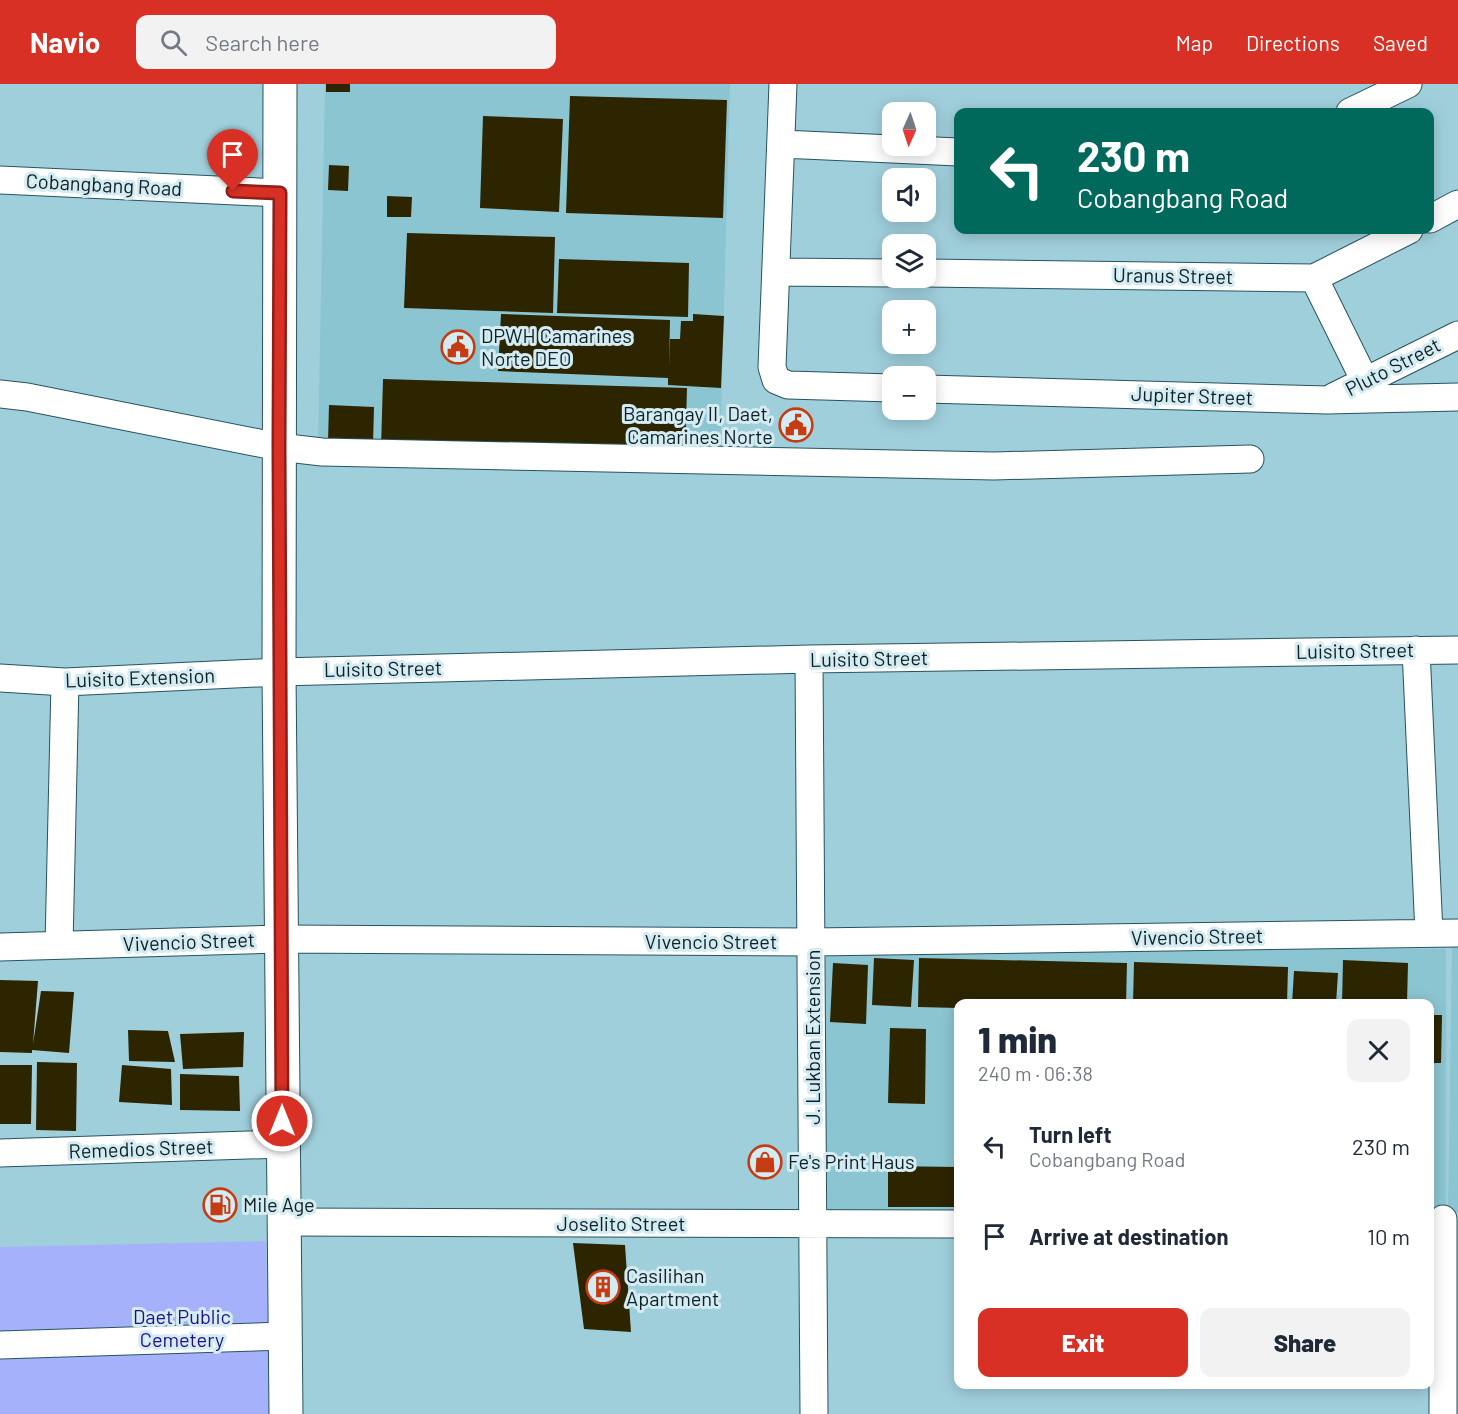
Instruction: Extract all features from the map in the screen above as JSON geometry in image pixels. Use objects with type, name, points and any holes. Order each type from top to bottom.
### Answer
[{"type":"main road","points":[[280,84],[279,672],[286,1414]]},
{"type":"street","points":[[783,84],[778,272],[772,367],[776,380],[788,385],[882,388]]},
{"type":"street","points":[[1358,108],[1408,84]]},
{"type":"street","points":[[782,144],[954,152]]},
{"type":"street","name":"Cobangbang Road","points":[[0,180],[280,193]]},
{"type":"street","points":[[1434,217],[1458,204]]},
{"type":"street","name":"Uranus Street","points":[[936,273],[1314,278],[1401,234]]},
{"type":"street","points":[[778,272],[882,273]]},
{"type":"street","points":[[1314,278],[1365,381]]},
{"type":"street","name":"Pluto Street","points":[[1327,400],[1458,335]]},
{"type":"street","name":"Jupiter Street","points":[[936,389],[1327,400],[1458,397]]},
{"type":"street","points":[[0,394],[27,397],[279,447],[322,452],[469,457],[994,466],[1250,459]]},
{"type":"street","points":[[1416,650],[1429,933]]},
{"type":"street","name":"Luisito Street","points":[[279,672],[809,659],[1458,650]]},
{"type":"street","name":"J. Lukban Extension","points":[[809,659],[814,1414]]},
{"type":"street","name":"Luisito Extension","points":[[0,678],[65,682],[279,672]]},
{"type":"street","points":[[59,945],[65,682]]},
{"type":"street","name":"Vivencio Street","points":[[0,947],[281,939],[812,942],[1458,933]]},
{"type":"street","name":"Remedios Street","points":[[0,1153],[282,1144]]},
{"type":"street","points":[[1443,1219],[1443,1414]]},
{"type":"street","name":"Joselito Street","points":[[284,1222],[954,1224]]},
{"type":"street","points":[[0,1345],[286,1336]]},
{"type":"shaded area","points":[[325,84],[730,84],[720,455],[318,449]]},
{"type":"shaded area","points":[[1452,944],[1458,944],[1458,1213],[1448,1213]]},
{"type":"shaded area","points":[[826,948],[1446,949],[1446,1215],[1434,1215],[1434,999],[954,999],[954,1213],[825,1213]]},
{"type":"green space","name":"Daet Public Cemetery","points":[[266,1241],[269,1414],[0,1414],[0,1247]]},
{"type":"building","points":[[326,84],[350,84],[350,92],[326,92]]},
{"type":"building","points":[[570,96],[727,100],[723,218],[566,213]]},
{"type":"building","points":[[483,116],[563,119],[559,212],[480,208]]},
{"type":"building","points":[[329,165],[349,166],[348,191],[328,190]]},
{"type":"building","points":[[387,196],[412,197],[411,217],[387,217]]},
{"type":"building","points":[[407,233],[555,237],[553,313],[404,308]]},
{"type":"building","points":[[559,259],[689,263],[688,317],[557,313]]},
{"type":"building","points":[[501,314],[670,320],[669,368],[670,339],[680,339],[681,321],[693,321],[693,314],[724,316],[721,388],[668,385],[668,378],[498,371]]},
{"type":"building","points":[[383,379],[687,388],[685,457],[381,448]]},
{"type":"building","points":[[329,405],[374,407],[373,444],[328,442]]},
{"type":"building","points":[[874,958],[914,960],[911,1007],[872,1005]]},
{"type":"building","points":[[919,958],[1127,963],[1126,999],[954,999],[954,1008],[918,1007]]},
{"type":"building","points":[[1343,960],[1408,963],[1407,999],[1342,999]]},
{"type":"building","points":[[1134,962],[1288,967],[1287,999],[1133,999]]},
{"type":"building","points":[[833,963],[868,965],[866,1024],[830,1022]]},
{"type":"building","points":[[1294,971],[1338,973],[1336,999],[1292,999]]},
{"type":"building","points":[[0,980],[38,981],[33,1044],[41,991],[74,992],[69,1053],[32,1050],[32,1053],[0,1052]]},
{"type":"building","points":[[1434,1015],[1442,1015],[1441,1063],[1434,1063]]},
{"type":"building","points":[[890,1028],[926,1029],[925,1104],[888,1103]]},
{"type":"building","points":[[128,1030],[168,1031],[175,1062],[129,1061]]},
{"type":"building","points":[[244,1032],[243,1067],[183,1069],[180,1034]]},
{"type":"building","points":[[37,1062],[77,1063],[76,1131],[36,1130]]},
{"type":"building","points":[[0,1065],[32,1065],[31,1124],[0,1124]]},
{"type":"building","points":[[122,1065],[171,1069],[172,1105],[119,1102]]},
{"type":"building","points":[[180,1074],[239,1076],[240,1111],[180,1110]]},
{"type":"building","points":[[888,1166],[954,1167],[954,1207],[888,1207]]},
{"type":"building","name":"Casilihan Apartment","points":[[573,1243],[625,1245],[631,1332],[584,1329]]},
{"type":"place","name":"DPWH Camarines Norte DEO","points":[[458,347]]},
{"type":"place","name":"Barangay II, Daet, Camarines Norte","points":[[796,425]]},
{"type":"place","name":"Fe's Print Haus","points":[[765,1162]]},
{"type":"place","name":"Mile Age","points":[[220,1205]]},
{"type":"place","name":"Casilihan Apartment","points":[[603,1287]]},
{"type":"route","points":[[233,191],[280,193],[282,1121]]}]
